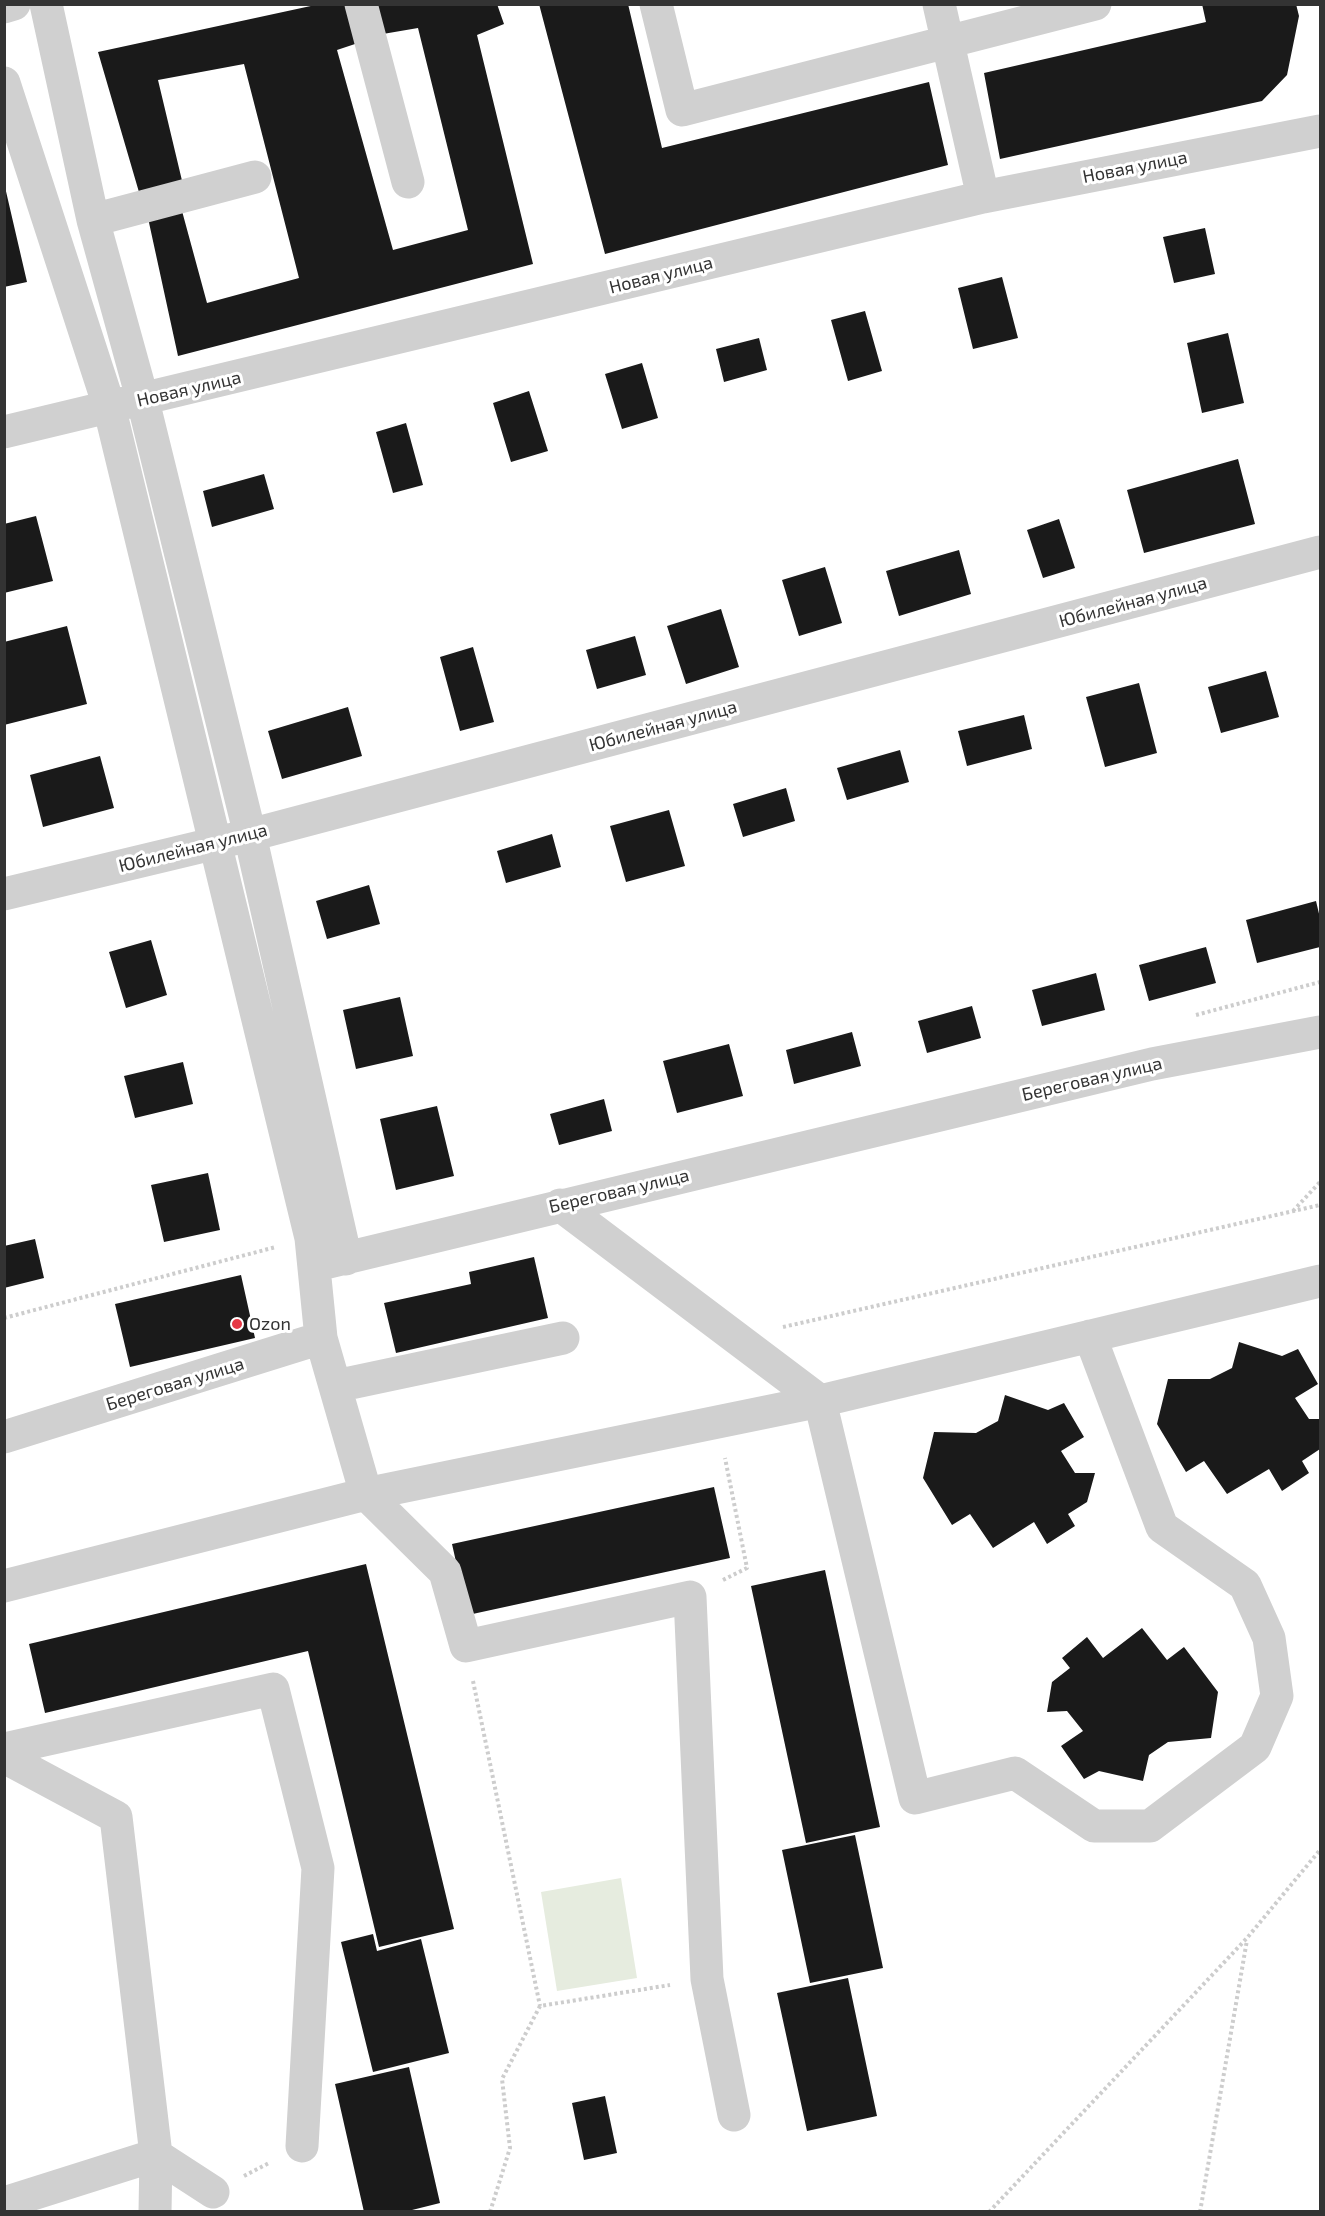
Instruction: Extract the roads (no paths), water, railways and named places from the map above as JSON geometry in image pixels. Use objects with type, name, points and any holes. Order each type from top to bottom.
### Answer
[{"type":"street","points":[[4,7],[14,4]]},
{"type":"street","points":[[46,4],[93,220],[143,401],[250,835],[330,1262],[321,1338],[366,1494],[445,1572],[466,1646],[690,1597],[706,1979],[734,2115]]},
{"type":"street","points":[[361,4],[408,182]]},
{"type":"street","points":[[656,4],[682,110],[1095,4]]},
{"type":"street","points":[[939,4],[983,197]]},
{"type":"street","points":[[4,83],[109,406],[311,1238],[330,1262]]},
{"type":"street","name":"Новая улица","points":[[4,432],[109,406],[143,401],[983,197],[1320,131]]},
{"type":"street","points":[[93,220],[255,177]]},
{"type":"street","name":"Юбилейная улица","points":[[4,894],[250,835],[1320,552]]},
{"type":"street","name":"Береговая улица","points":[[330,1262],[1152,1064],[1320,1032]]},
{"type":"street","points":[[560,1205],[820,1401],[915,1798],[1015,1773],[1094,1826],[1150,1826],[1255,1747],[1277,1696],[1269,1638],[1245,1585],[1162,1527],[1090,1336]]},
{"type":"street","points":[[4,1586],[366,1494],[820,1401],[1320,1281]]},
{"type":"street","name":"Береговая улица","points":[[4,1437],[321,1338]]},
{"type":"street","points":[[336,1386],[563,1338]]},
{"type":"street","points":[[4,1749],[273,1689],[318,1868],[302,2146]]},
{"type":"street","points":[[4,1758],[116,1817],[156,2155],[155,2211]]},
{"type":"street","points":[[156,2155],[213,2192]]},
{"type":"street","points":[[4,2203],[156,2155]]},
{"type":"place","name":"Ozon","points":[[237,1324]]}]
